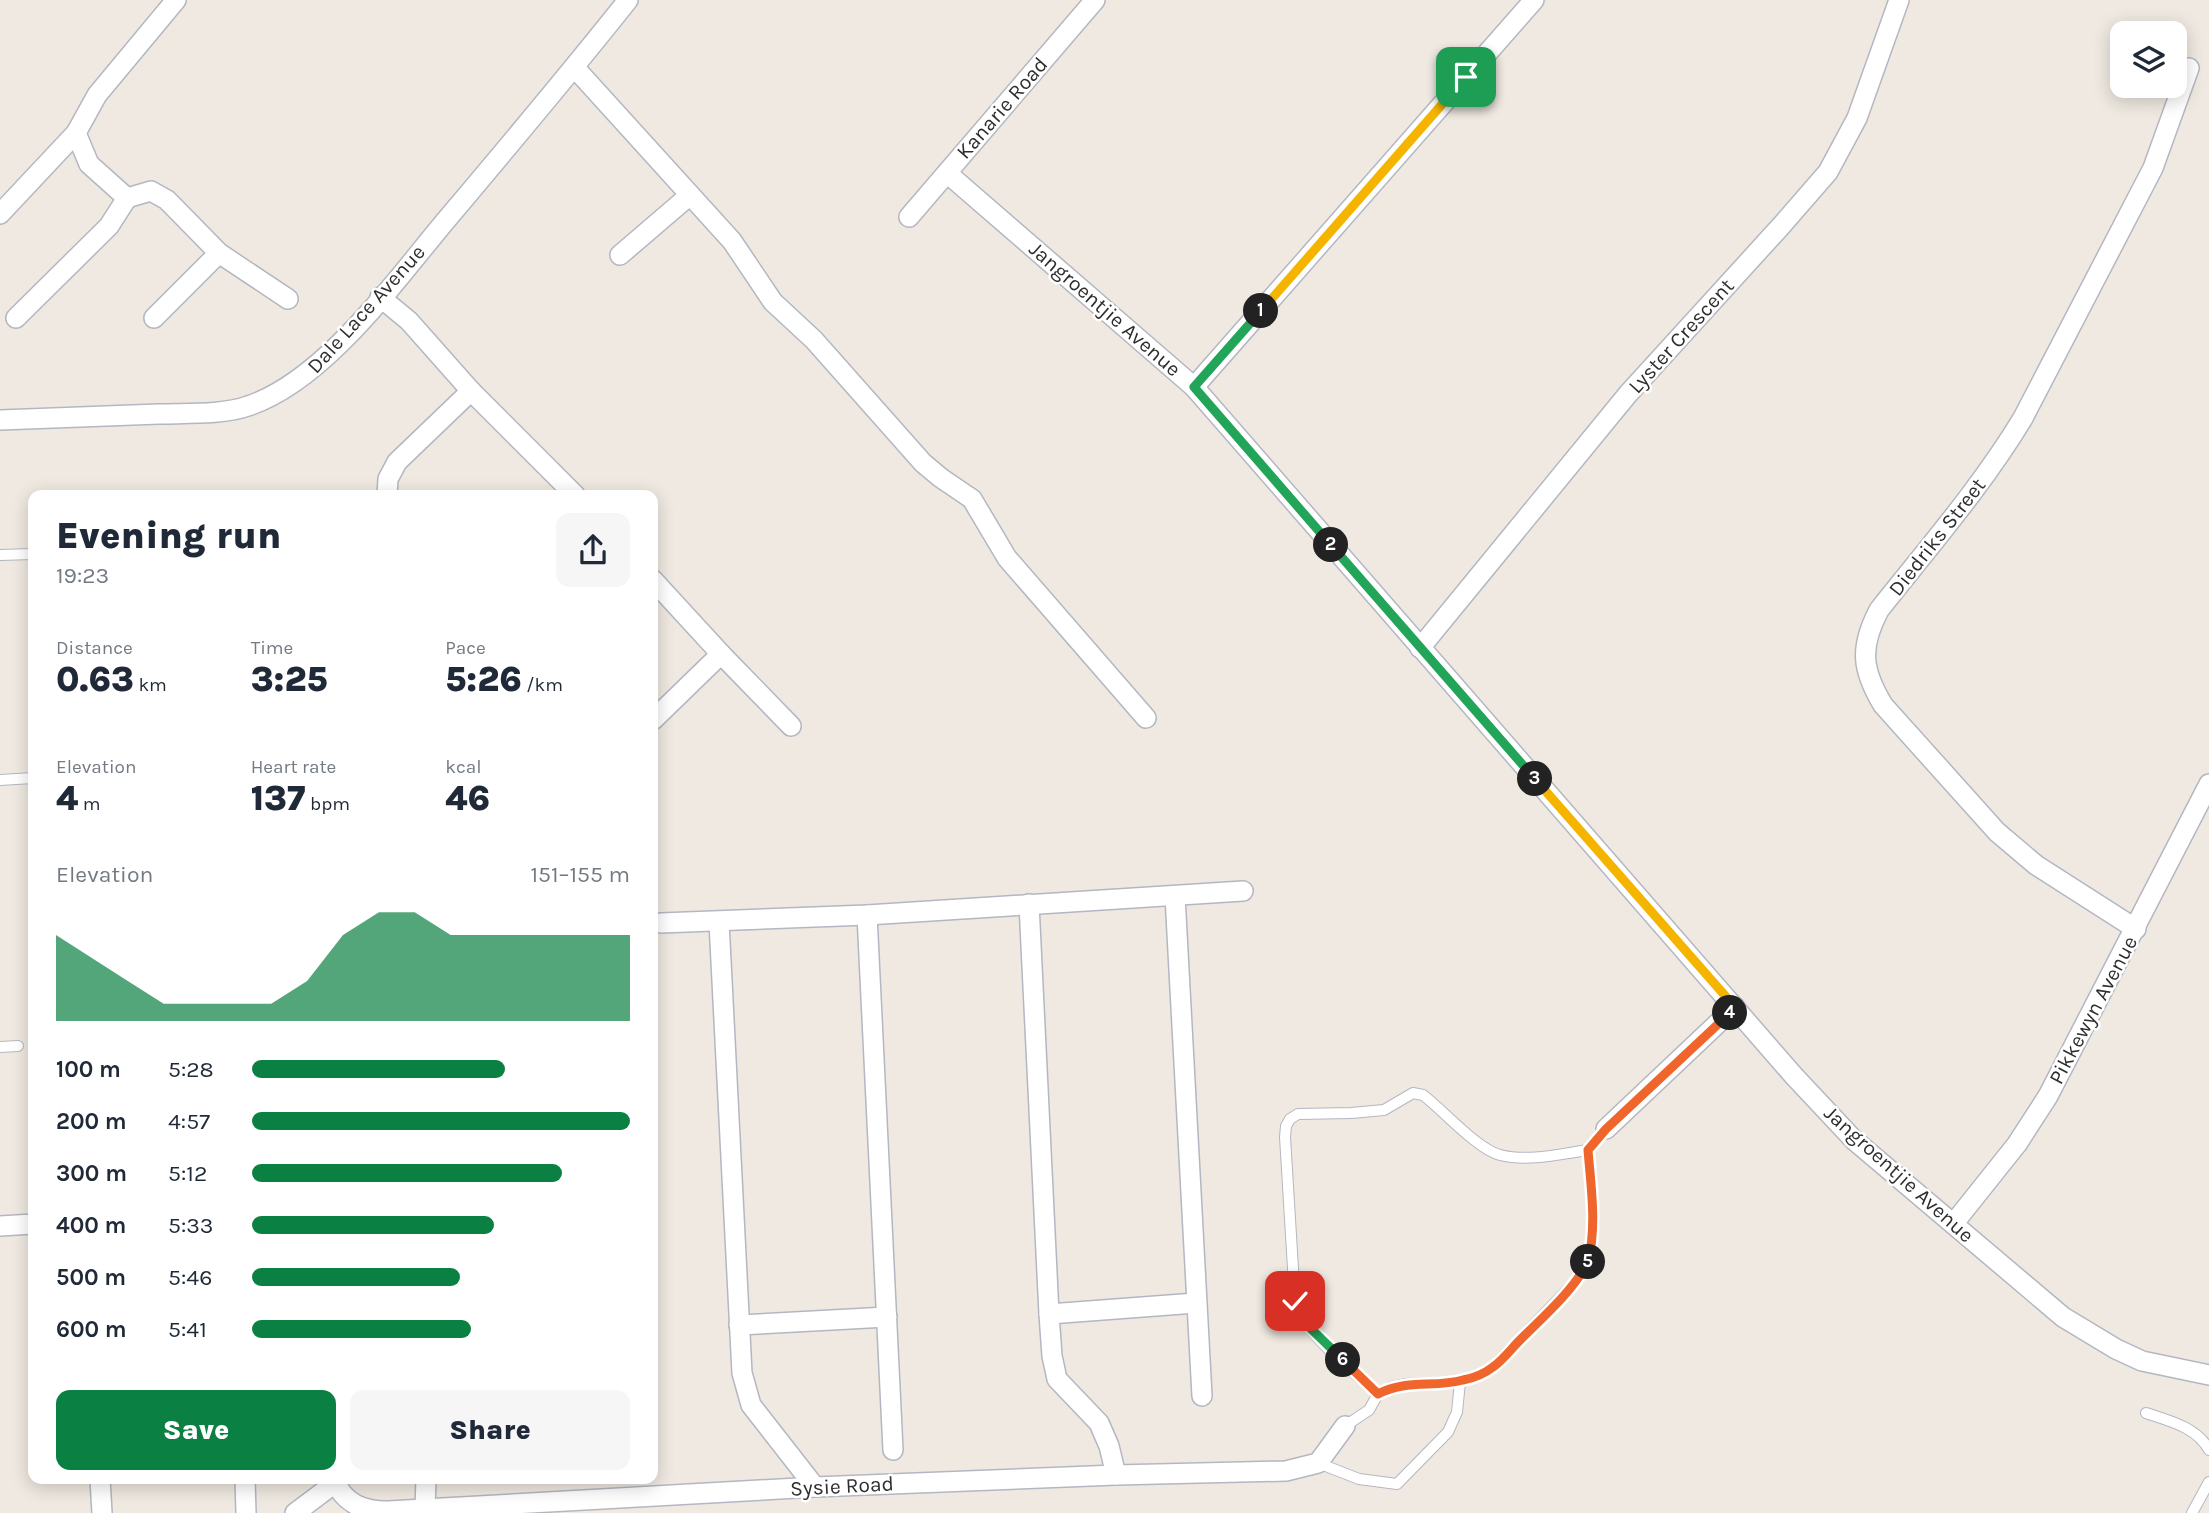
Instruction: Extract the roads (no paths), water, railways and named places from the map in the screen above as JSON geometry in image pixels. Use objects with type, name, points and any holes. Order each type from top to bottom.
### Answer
[{"type":"street","points":[[0,214],[76,133],[97,95],[176,0]]},
{"type":"street","name":"Dale Lace Avenue","points":[[0,420],[199,413],[245,408],[276,396],[304,377],[344,340],[575,68],[628,0]]},
{"type":"street","name":"Kanarie Road","points":[[909,216],[1095,0]]},
{"type":"street","points":[[1194,387],[1534,0]]},
{"type":"street","name":"Lyster Crescent","points":[[1420,648],[1628,394],[1828,172],[1857,118],[1899,0]]},
{"type":"street","points":[[575,68],[732,241],[773,302],[814,340],[923,463],[972,499],[1007,558],[1146,718]]},
{"type":"street","name":"Diedriks Street","points":[[2136,929],[2036,865],[1997,832],[1883,705],[1870,684],[1864,653],[1869,629],[1879,611],[1975,489],[2004,450],[2023,418],[2153,168],[2189,68]]},
{"type":"street","points":[[76,133],[89,164],[127,198]]},
{"type":"street","name":"Jangroentjie Avenue","points":[[947,173],[1194,387],[1794,1076],[1854,1140],[2054,1309],[2094,1337],[2142,1361],[2209,1375]]},
{"type":"street","points":[[16,318],[109,226],[127,198],[151,191],[167,200],[219,254],[288,299]]},
{"type":"street","points":[[620,255],[690,195]]},
{"type":"street","points":[[154,318],[219,254]]},
{"type":"street","points":[[380,298],[409,321],[471,391],[570,490]]},
{"type":"street","points":[[388,490],[390,472],[397,462],[471,391]]},
{"type":"street","points":[[658,585],[791,726]]},
{"type":"street","points":[[658,715],[721,654]]},
{"type":"street","name":"Pikkewyn Avenue","points":[[1954,1223],[2017,1144],[2048,1096],[2209,784]]},
{"type":"street","points":[[661,923],[867,915],[1243,891]]},
{"type":"street","points":[[1175,896],[1202,1396]]},
{"type":"street","points":[[1030,904],[1052,1356],[1057,1380],[1099,1423],[1109,1446],[1116,1475]]},
{"type":"street","points":[[867,915],[893,1450]]},
{"type":"street","points":[[719,922],[742,1373],[751,1405],[815,1487]]},
{"type":"street","points":[[1606,1129],[1735,1007]]},
{"type":"street","points":[[0,1226],[28,1224]]},
{"type":"street","points":[[1049,1314],[1196,1303]]},
{"type":"street","points":[[740,1325],[887,1317]]},
{"type":"street","points":[[1318,1463],[1345,1426]]},
{"type":"street","name":"Sysie Road","points":[[336,1484],[341,1493],[351,1502],[374,1511],[815,1487],[1286,1471],[1318,1463]]},
{"type":"street","points":[[100,1484],[102,1513]]},
{"type":"street","points":[[245,1484],[246,1513]]},
{"type":"street","points":[[295,1513],[331,1484]]},
{"type":"street","points":[[425,1509],[426,1484]]},
{"type":"lane","points":[[0,555],[28,554]]},
{"type":"lane","points":[[0,780],[28,778]]},
{"type":"lane","points":[[0,1047],[18,1046]]},
{"type":"lane","points":[[1378,1394],[1309,1329],[1298,1312],[1295,1301],[1285,1137],[1290,1119],[1298,1114],[1384,1110],[1413,1093],[1423,1095],[1477,1141],[1499,1155],[1527,1158],[1588,1150],[1606,1129]]},
{"type":"lane","points":[[1345,1426],[1368,1410],[1378,1394],[1391,1387],[1460,1381],[1480,1375],[1494,1366],[1577,1280],[1587,1264],[1593,1241],[1594,1219],[1588,1150]]},
{"type":"lane","points":[[1318,1463],[1359,1479],[1397,1484],[1448,1432],[1457,1412],[1460,1381]]},
{"type":"lane","points":[[2146,1413],[2197,1434],[2209,1450]]},
{"type":"lane","points":[[2192,1513],[2209,1482]]}]
